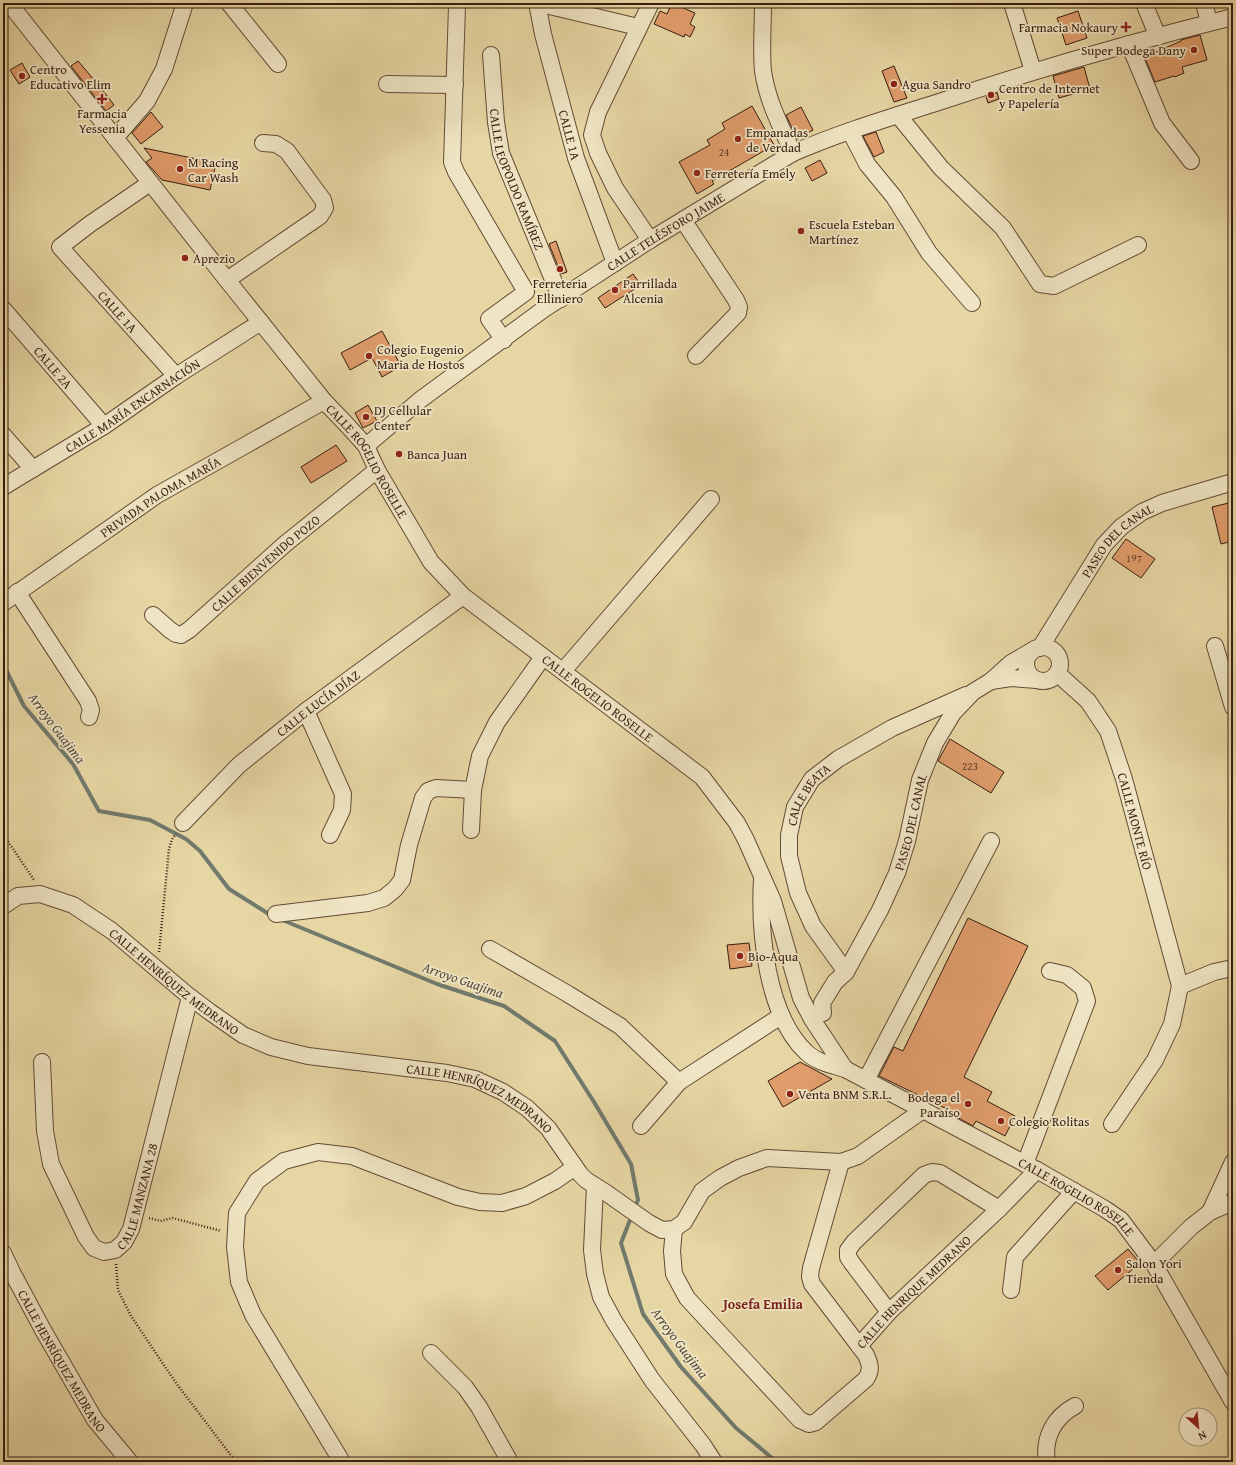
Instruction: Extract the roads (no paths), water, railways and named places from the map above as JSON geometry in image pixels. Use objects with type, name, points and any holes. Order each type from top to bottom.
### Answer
[{"type":"street","name":"CALLE ROGELIO ROSELLE","points":[[9,3],[260,322],[324,401],[366,446],[377,470],[431,562],[463,596],[702,778],[737,823],[746,840],[773,901],[801,998],[818,1016],[845,1069]]},
{"type":"street","points":[[115,138],[147,101],[164,69],[186,3]]},
{"type":"street","points":[[229,3],[278,64]]},
{"type":"street","points":[[537,3],[638,27]]},
{"type":"street","name":"CALLE 1A","points":[[537,3],[543,34],[576,158],[616,263]]},
{"type":"street","points":[[650,240],[615,188],[598,153],[592,135],[598,112],[651,3]]},
{"type":"street","points":[[763,3],[763,70],[766,85],[769,97],[793,153]]},
{"type":"street","points":[[1012,3],[1034,71]]},
{"type":"street","points":[[1144,3],[1158,37]]},
{"type":"street","points":[[1204,3],[1209,22]]},
{"type":"street","points":[[457,6],[452,162],[456,172],[526,292],[489,320],[504,340]]},
{"type":"street","name":"CALLE TELÉSFORO JAIME","points":[[366,446],[420,400],[504,340],[544,309],[650,240],[793,153],[817,142],[1034,71],[1209,22],[1233,17]]},
{"type":"street","points":[[1129,44],[1162,123],[1191,161]]},
{"type":"street","name":"CALLE LEOPOLDO RAMÍREZ","points":[[491,56],[496,122],[501,153],[561,299]]},
{"type":"street","points":[[387,84],[455,85]]},
{"type":"street","points":[[898,115],[941,168],[1003,228],[1040,284],[1054,286],[1138,245]]},
{"type":"street","points":[[850,131],[867,164],[894,197],[929,253],[972,303]]},
{"type":"street","points":[[227,280],[320,216],[325,208],[324,200],[287,151],[276,144],[264,143]]},
{"type":"street","points":[[576,158],[598,153]]},
{"type":"street","name":"CALLE 1A","points":[[150,183],[90,224],[60,247],[176,376]]},
{"type":"street","points":[[683,220],[736,300],[739,307],[738,313],[696,356]]},
{"type":"street","points":[[511,303],[526,323]]},
{"type":"street","name":"CALLE 2A","points":[[3,309],[104,426]]},
{"type":"street","name":"CALLE MARÍA ENCARNACIÓN","points":[[3,487],[104,426],[176,376],[260,322]]},
{"type":"street","name":"PRIVADA PALOMA MARÍA","points":[[3,603],[157,495],[324,401]]},
{"type":"street","points":[[3,435],[33,469]]},
{"type":"street","name":"CALLE BIENVENIDO POZO","points":[[153,615],[176,634],[181,635],[189,630],[284,544],[377,470]]},
{"type":"street","name":"PASEO DEL CANAL","points":[[818,1016],[822,1003],[835,982],[845,973],[880,910],[896,873],[907,841],[920,780],[935,743],[953,713],[973,692],[991,681],[1011,663],[1037,648],[1104,545],[1121,527],[1142,512],[1162,503],[1233,482]]},
{"type":"street","points":[[563,672],[711,499]]},
{"type":"street","points":[[17,592],[88,700],[91,710],[89,717]]},
{"type":"street","name":"CALLE LUCÍA DÍAZ","points":[[183,823],[239,766],[306,711],[463,596]]},
{"type":"street","points":[[1216,646],[1233,707]]},
{"type":"street","points":[[1037,648],[1051,649],[1055,652],[1060,662],[1057,673],[1048,680],[1038,680],[1029,674],[1026,669],[1027,658],[1037,648]]},
{"type":"street","points":[[471,830],[473,790],[480,756],[497,722],[543,657]]},
{"type":"street","name":"CALLE MONTE RÍO","points":[[1057,673],[1088,701],[1108,731],[1124,779],[1180,986],[1172,1024],[1155,1060],[1112,1124]]},
{"type":"street","name":"PASEO DEL CANAL","points":[[991,681],[1011,678],[1038,680]]},
{"type":"street","name":"CALLE BEATA","points":[[845,973],[813,926],[798,894],[789,856],[789,835],[795,807],[812,779],[838,759],[892,728],[973,692]]},
{"type":"street","points":[[306,711],[343,794],[342,810],[330,835]]},
{"type":"street","points":[[276,914],[368,903],[384,898],[395,889],[402,880],[409,845],[422,798],[428,790],[436,788],[473,790]]},
{"type":"street","points":[[866,1080],[991,841]]},
{"type":"street","name":"CALLE ROGELIO ROSELLE","points":[[762,875],[760,903],[763,940],[772,987],[781,1016],[790,1032],[807,1052],[825,1063],[845,1069],[1031,1167],[1105,1209],[1121,1220],[1154,1264],[1231,1396]]},
{"type":"street","name":"CALLE HENRÍQUEZ MEDRANO","points":[[3,906],[18,896],[40,894],[73,905],[112,931],[190,997],[243,1035],[271,1047],[308,1056],[447,1073],[475,1079],[503,1092],[527,1108],[548,1128],[575,1167],[586,1180],[619,1201],[642,1219],[662,1230],[674,1229]]},
{"type":"street","points":[[490,949],[620,1026],[679,1082]]},
{"type":"street","points":[[1180,986],[1214,972],[1233,968]]},
{"type":"street","points":[[1031,1167],[1087,1001],[1083,988],[1067,975],[1050,971]]},
{"type":"street","name":"CALLE MANZANA 28","points":[[42,1062],[45,1131],[51,1164],[86,1237],[94,1248],[104,1252],[115,1250],[124,1242],[131,1229],[190,997]]},
{"type":"street","points":[[641,1126],[679,1082],[781,1016]]},
{"type":"street","points":[[790,1032],[818,1016]]},
{"type":"street","points":[[674,1229],[684,1222],[702,1191],[720,1178],[739,1168],[767,1158],[841,1162],[858,1156],[923,1110]]},
{"type":"street","points":[[342,1462],[253,1315],[239,1282],[235,1248],[237,1214],[257,1181],[284,1161],[318,1152],[352,1156],[458,1197],[480,1202],[502,1203],[526,1196],[556,1181],[575,1167]]},
{"type":"street","points":[[841,1162],[811,1268],[810,1277],[812,1284],[859,1346]]},
{"type":"street","points":[[1210,1212],[1233,1162]]},
{"type":"street","name":"CALLE HENRIQUE MEDRANO","points":[[674,1229],[672,1251],[674,1274],[687,1298],[800,1420],[809,1424],[816,1422],[866,1379],[870,1373],[870,1364],[866,1355],[859,1346],[889,1312],[999,1209],[1031,1167]]},
{"type":"street","points":[[889,1312],[848,1257],[848,1250],[854,1242],[924,1175],[932,1172],[940,1173],[999,1209]]},
{"type":"street","points":[[595,1186],[592,1250],[595,1274],[601,1297],[614,1321],[652,1380],[703,1445],[714,1462]]},
{"type":"street","points":[[1011,1290],[1015,1257],[1074,1191]]},
{"type":"street","points":[[1154,1264],[1191,1227],[1210,1212],[1233,1202]]},
{"type":"street","name":"CALLE HENRÍQUEZ MEDRANO","points":[[3,1253],[43,1330],[95,1420],[130,1462]]},
{"type":"street","points":[[431,1353],[465,1386],[480,1407],[510,1462]]},
{"type":"street","points":[[1047,1462],[1046,1446],[1051,1428],[1066,1411],[1075,1406]]},
{"type":"waterway","name":"Arroyo Guajima","points":[[3,664],[24,706],[73,764],[99,811],[150,820],[186,839],[200,851],[229,889],[272,916]]},
{"type":"waterway","name":"Arroyo Guajima","points":[[280,919],[437,984],[504,1006],[555,1041],[631,1164],[638,1200],[634,1209]]},
{"type":"waterway","name":"Arroyo Guajima","points":[[632,1215],[621,1243],[643,1314],[681,1367],[736,1428],[777,1462]]},
{"type":"place","name":"Farmacia Nokaury","points":[[1126,27]]},
{"type":"place","name":"Super Bodega Dany","points":[[1194,50]]},
{"type":"place","name":"Centro Educativo Elim","points":[[22,76]]},
{"type":"place","name":"Agua Sandro","points":[[894,84]]},
{"type":"place","name":"Centro de Internet y Papelería","points":[[991,95]]},
{"type":"place","name":"Farmacia Yessenia","points":[[102,99]]},
{"type":"place","name":"Empanadas de Verdad","points":[[738,139]]},
{"type":"place","name":"M Racing Car Wash","points":[[180,169]]},
{"type":"place","name":"Ferretería Emely","points":[[697,173]]},
{"type":"place","name":"Escuela Esteban Martínez","points":[[801,231]]},
{"type":"place","name":"Aprezio","points":[[185,258]]},
{"type":"place","name":"Ferreteria Elliniero","points":[[560,269]]},
{"type":"place","name":"Parrillada Alcenia","points":[[615,290]]},
{"type":"place","name":"Colegio Eugenio Maria de Hostos","points":[[369,356]]},
{"type":"place","name":"DJ Cellular Center","points":[[366,417]]},
{"type":"place","name":"Banca Juan","points":[[399,454]]},
{"type":"place","name":"Bio-Aqua","points":[[740,956]]},
{"type":"place","name":"Venta BNM S.R.L.","points":[[790,1094]]},
{"type":"place","name":"Bodega el Paraíso","points":[[968,1104]]},
{"type":"place","name":"Colegio Rolitas","points":[[1001,1121]]},
{"type":"place","name":"Salon Yori Tienda","points":[[1118,1270]]},
{"type":"district","name":"Josefa Emilia","points":[[763,1304]]}]
